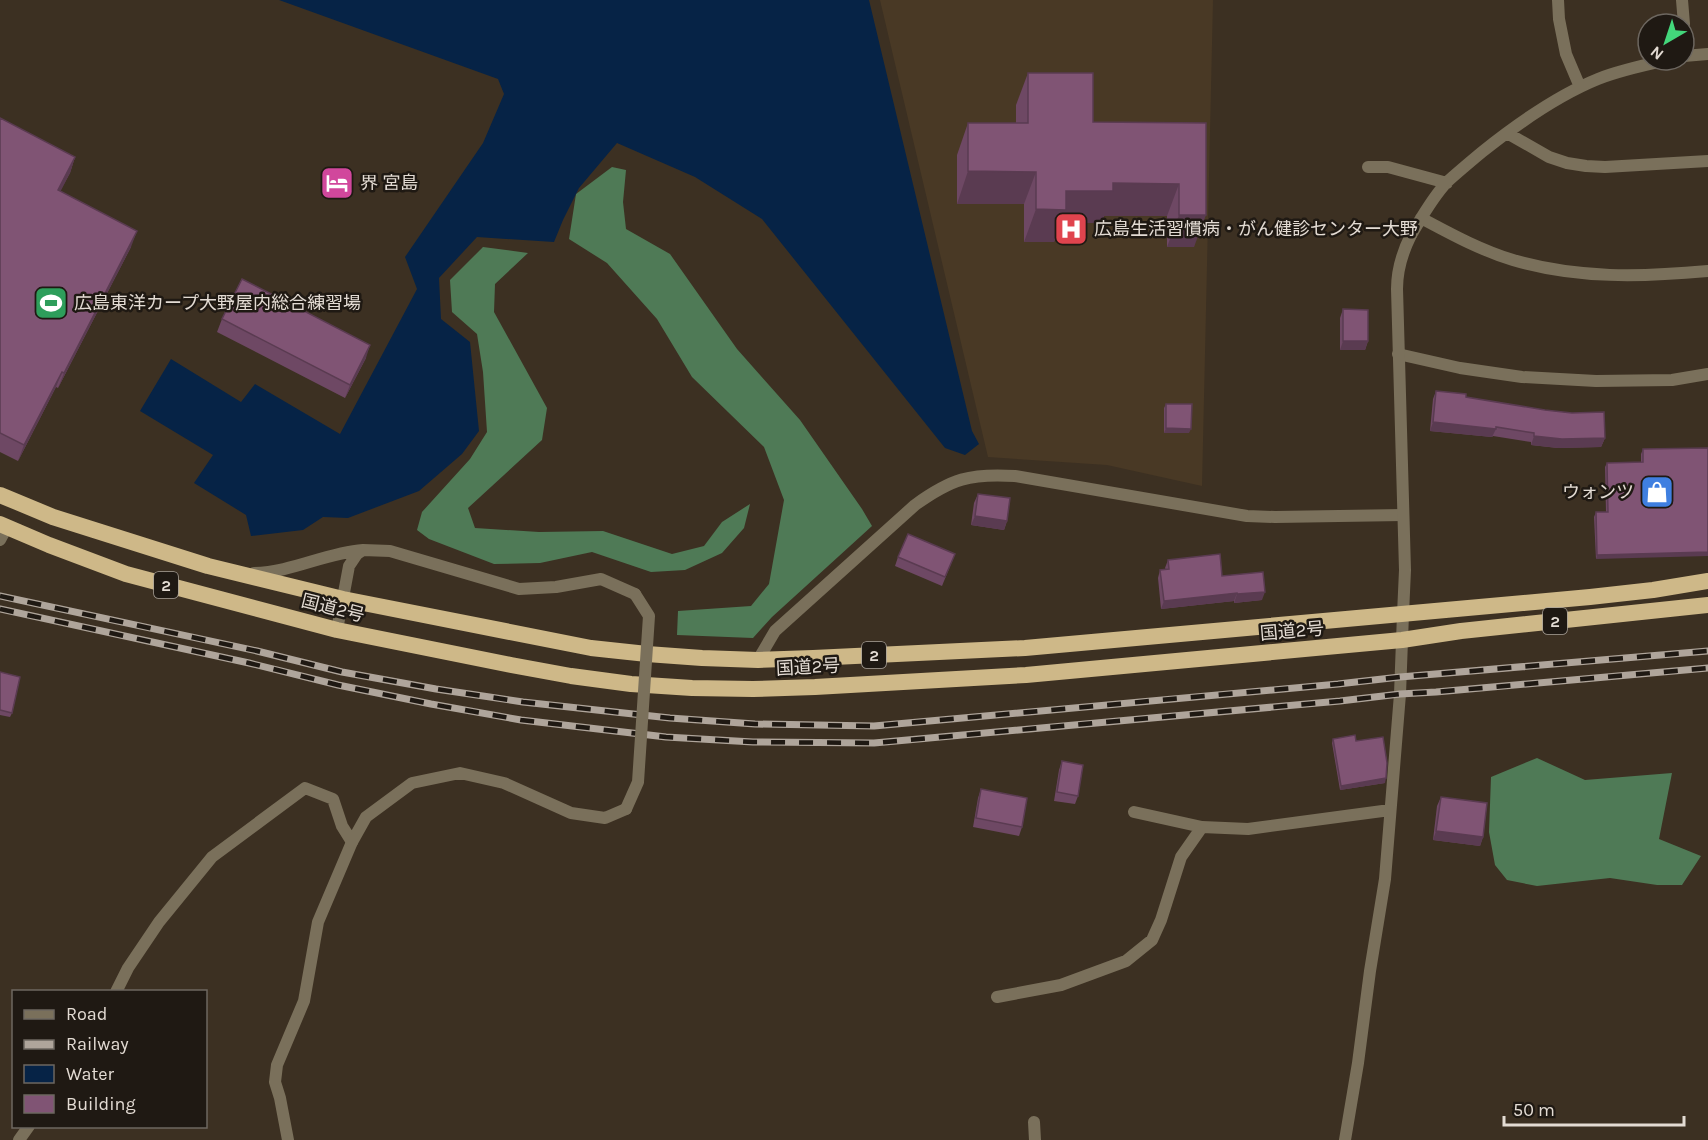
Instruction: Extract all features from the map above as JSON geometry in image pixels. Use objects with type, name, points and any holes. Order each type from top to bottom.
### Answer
[{"type":"highway","name":"国道2号","points":[[0,495],[53,517],[208,566],[343,599],[591,648],[702,658],[758,660],[1025,648],[1621,594],[1708,580]]},
{"type":"highway","name":"国道2号","points":[[2,531],[49,545],[126,574],[337,630],[571,676],[692,688],[753,689],[1026,675],[1402,640],[1473,630],[1708,605]]},
{"type":"street","points":[[1558,0],[1558,19],[1566,54],[1580,87]]},
{"type":"street","points":[[1345,1140],[1385,879],[1400,694],[1405,570],[1397,275],[1404,248],[1428,206],[1447,183],[1507,133],[1580,87],[1636,68]]},
{"type":"street","points":[[1507,133],[1549,157],[1586,166],[1605,167],[1708,160]]},
{"type":"street","points":[[1368,167],[1388,167],[1447,183]]},
{"type":"street","points":[[1421,218],[1466,242],[1513,260],[1562,271],[1612,276],[1708,271]]},
{"type":"street","points":[[1398,354],[1460,368],[1522,377],[1596,381],[1672,380],[1708,374]]},
{"type":"street","points":[[758,660],[775,631],[915,505],[937,489],[962,479],[988,474],[1016,476],[1247,516],[1403,515]]},
{"type":"street","points":[[208,566],[232,572],[280,572],[332,556],[363,550],[390,551],[519,589],[601,579],[635,594],[649,616],[638,782],[626,809],[605,818],[571,813],[504,783],[460,773],[412,783],[366,817],[352,842],[318,922],[304,1001],[277,1065],[275,1082],[288,1140]]},
{"type":"street","points":[[337,630],[349,566],[357,554],[363,550]]},
{"type":"street","points":[[117,990],[128,968],[159,922],[212,857],[305,788],[333,799],[342,826],[352,842]]},
{"type":"street","points":[[1134,812],[1202,827],[1248,829],[1390,810]]},
{"type":"street","points":[[997,997],[1060,985],[1126,961],[1152,940],[1161,920],[1181,857],[1202,827]]},
{"type":"street","points":[[1034,1122],[1035,1140]]},
{"type":"shaded area","name":"広島生活習慣病・がん健診センター大野","points":[[880,0],[1213,0],[1202,486],[1107,465],[988,457]]},
{"type":"green space","points":[[612,167],[626,170],[623,202],[626,229],[670,254],[737,349],[800,420],[872,526],[772,617],[753,638],[677,635],[678,611],[751,606],[769,584],[784,500],[764,447],[692,377],[657,319],[607,263],[569,239],[576,194]]},
{"type":"green space","points":[[483,247],[528,253],[495,284],[494,312],[547,408],[542,440],[468,508],[475,528],[539,532],[603,531],[672,554],[704,546],[722,522],[750,504],[744,528],[722,553],[685,570],[651,572],[592,552],[540,563],[494,564],[429,539],[417,530],[422,512],[470,459],[487,432],[483,372],[477,334],[452,312],[450,280]]},
{"type":"green space","points":[[1537,758],[1585,780],[1672,773],[1659,839],[1701,856],[1682,885],[1657,885],[1610,878],[1537,886],[1507,880],[1495,865],[1489,832],[1491,777]]},
{"type":"water","points":[[279,0],[869,0],[972,431],[979,444],[965,455],[945,448],[762,219],[695,177],[617,143],[579,188],[554,242],[477,237],[439,278],[441,319],[470,342],[479,431],[462,454],[419,491],[348,518],[323,517],[303,530],[251,536],[246,515],[194,483],[213,455],[140,411],[171,359],[241,402],[255,384],[340,434],[417,289],[405,257],[483,143],[504,94],[498,79]]},
{"type":"building","points":[[1028,73],[1093,73],[1093,122],[1206,123],[1206,215],[1179,215],[1179,184],[1113,183],[1113,191],[1066,191],[1066,210],[1036,209],[1036,172],[968,171],[968,123],[1028,123]]},
{"type":"building","name":"広島東洋カープ大野屋内総合練習場","points":[[0,118],[75,157],[58,190],[137,231],[24,445],[0,433]]},
{"type":"building","points":[[242,279],[370,345],[350,385],[222,319]]},
{"type":"building","points":[[1343,309],[1368,310],[1368,341],[1343,341]]},
{"type":"building","points":[[1436,391],[1466,394],[1466,397],[1545,410],[1572,413],[1604,412],[1605,438],[1562,439],[1534,436],[1534,433],[1496,427],[1496,429],[1433,422]]},
{"type":"building","points":[[1166,404],[1192,404],[1191,429],[1166,428]]},
{"type":"building","name":"ウォンツ","points":[[1708,448],[1708,552],[1597,555],[1596,512],[1608,512],[1607,463],[1643,462],[1643,449]]},
{"type":"building","points":[[978,494],[1010,498],[1007,521],[975,516]]},
{"type":"building","points":[[908,534],[955,554],[945,577],[898,557]]},
{"type":"building","points":[[1220,554],[1222,576],[1263,572],[1265,592],[1164,601],[1160,570],[1169,569],[1168,560]]},
{"type":"building","points":[[0,672],[20,677],[12,713],[0,710]]},
{"type":"building","points":[[1355,735],[1356,741],[1383,737],[1387,763],[1386,778],[1341,786],[1333,739]]},
{"type":"building","points":[[1062,761],[1083,765],[1078,796],[1057,792]]},
{"type":"building","points":[[981,789],[1027,798],[1022,827],[976,818]]},
{"type":"building","points":[[1441,797],[1487,803],[1483,837],[1436,831]]},
{"type":"railway","points":[[0,596],[257,651],[342,672],[436,689],[523,702],[670,718],[755,724],[874,726],[1708,651]]},
{"type":"railway","points":[[0,609],[249,663],[338,685],[521,720],[666,737],[753,742],[874,743],[1708,668]]},
{"type":"place","name":"界 宮島","points":[[337,183]]},
{"type":"place","name":"広島生活習慣病・がん健診センター大野","points":[[1071,229]]},
{"type":"place","name":"広島東洋カープ大野屋内総合練習場","points":[[51,303]]},
{"type":"place","name":"ウォンツ","points":[[1657,492]]}]
